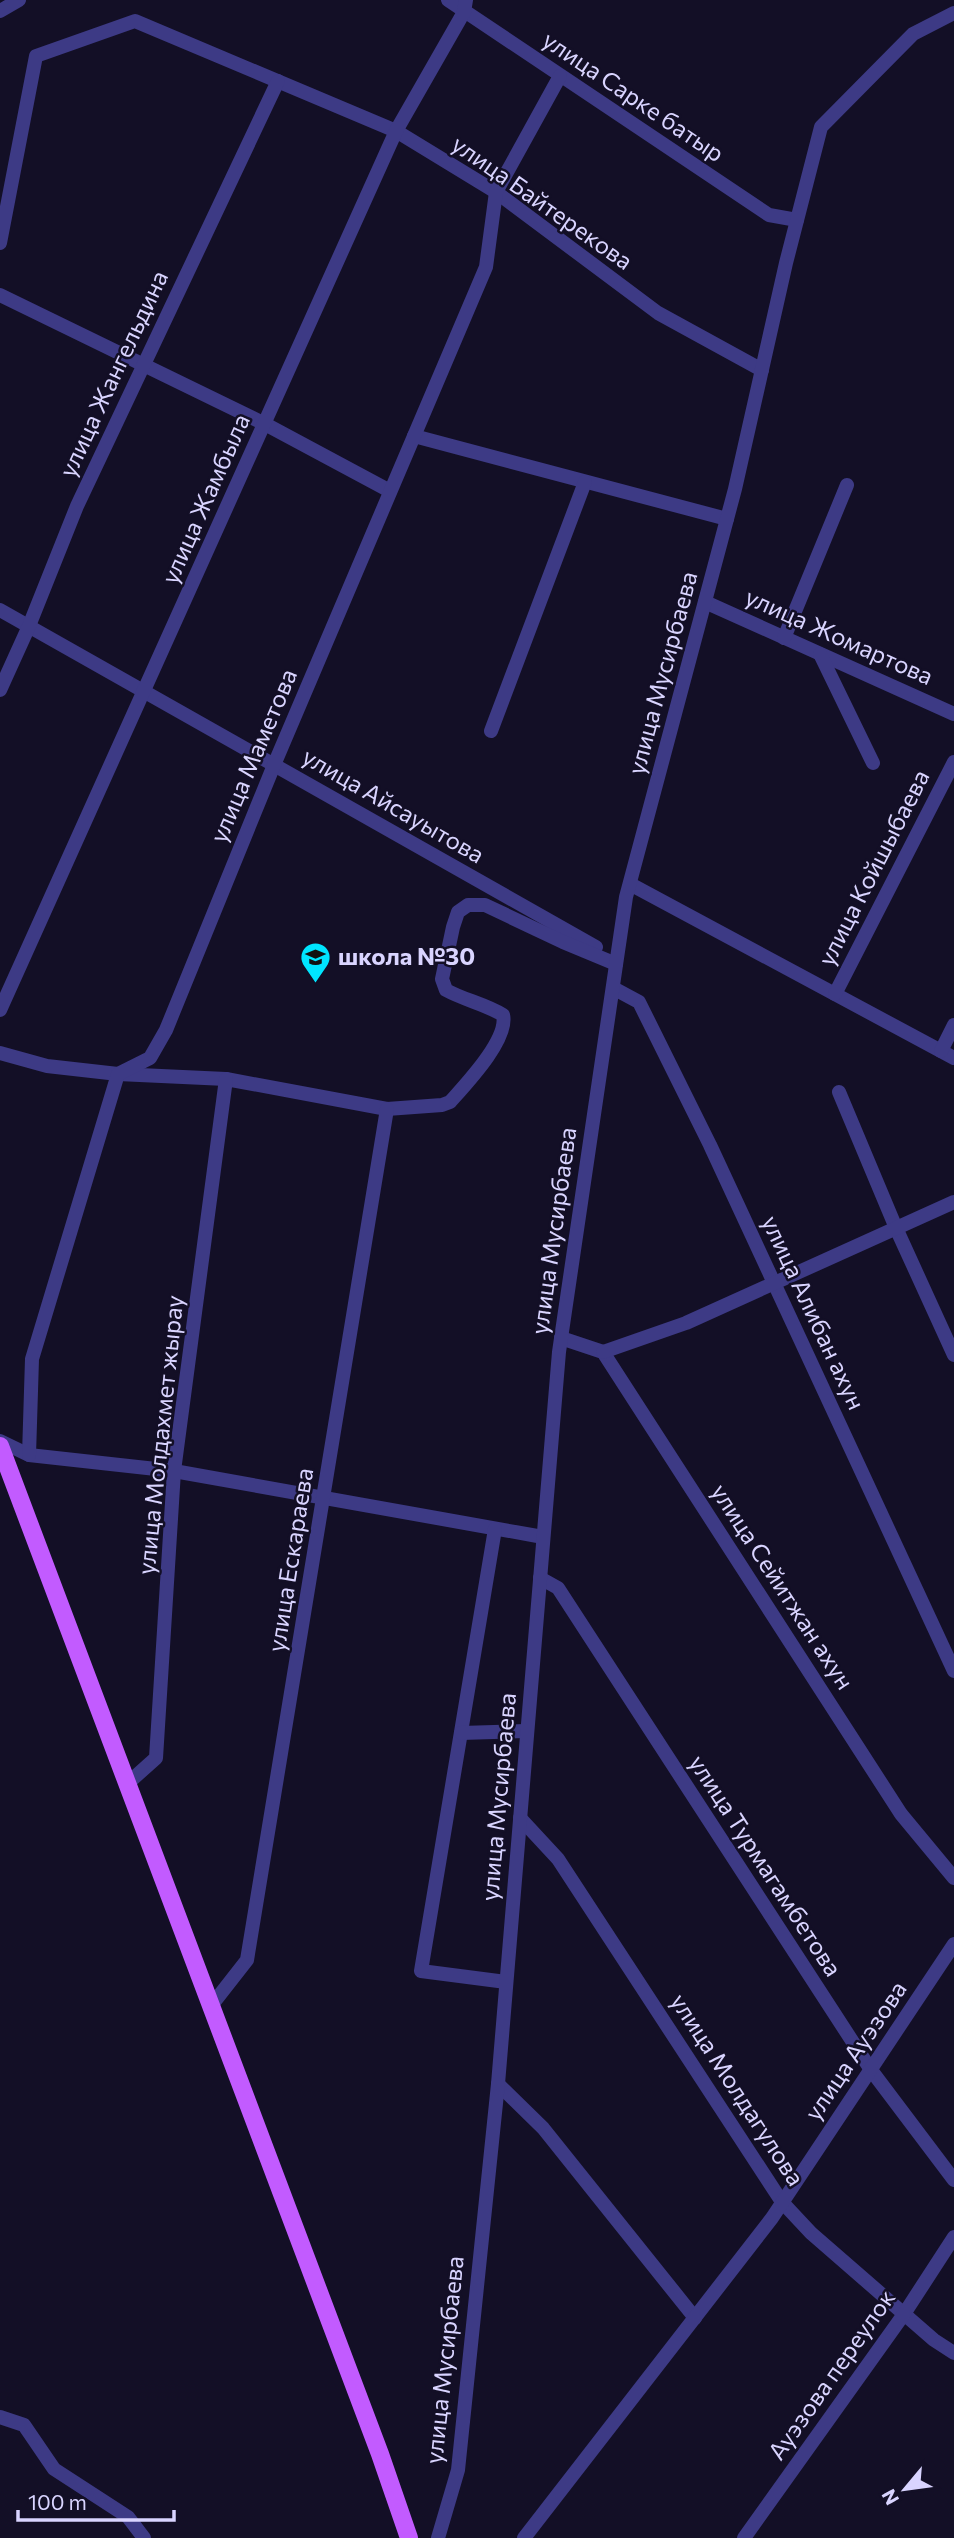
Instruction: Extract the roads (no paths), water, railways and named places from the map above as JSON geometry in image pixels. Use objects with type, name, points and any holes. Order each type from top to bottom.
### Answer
[{"type":"main road","points":[[0,1443],[409,2538]]},
{"type":"street","points":[[0,11],[19,0]]},
{"type":"street","name":"улица Сарке батыр","points":[[448,0],[465,6],[560,76],[769,215],[797,220]]},
{"type":"street","name":"улица Жамбыла","points":[[0,1010],[396,131],[465,6]]},
{"type":"street","name":"улица Мусирбаева","points":[[438,2538],[458,2470],[498,2084],[561,1338],[630,884],[727,519],[821,127],[913,33],[954,13]]},
{"type":"street","name":"улица Байтерекова","points":[[0,243],[36,56],[135,21],[396,131],[496,192],[658,313],[762,370]]},
{"type":"street","name":"улица Маметова","points":[[118,1074],[150,1058],[166,1030],[274,765],[486,267],[496,192],[560,76]]},
{"type":"street","name":"улица Жангельдина","points":[[0,690],[77,506],[278,81]]},
{"type":"street","points":[[0,295],[265,424],[390,491]]},
{"type":"street","points":[[414,436],[727,519]]},
{"type":"street","points":[[491,731],[585,482]]},
{"type":"street","points":[[784,638],[847,485]]},
{"type":"street","name":"улица Жомартова","points":[[705,602],[954,714]]},
{"type":"street","name":"улица Айсауытова","points":[[0,610],[617,962]]},
{"type":"street","name":"улица Койшыбаева","points":[[820,654],[873,763]]},
{"type":"street","name":"улица Койшыбаева","points":[[835,994],[954,762]]},
{"type":"street","points":[[630,884],[947,1054],[954,1025]]},
{"type":"street","points":[[0,1053],[47,1066],[118,1074],[226,1079],[387,1109],[442,1105],[450,1102],[485,1058],[500,1036],[505,1023],[503,1015],[488,1006],[458,997],[446,990],[442,979],[458,912],[468,905],[485,905],[563,942],[617,962]]},
{"type":"street","name":"улица Алибан ахун","points":[[613,988],[639,1002],[710,1145],[954,1671]]},
{"type":"street","points":[[29,1455],[32,1359],[118,1074]]},
{"type":"street","name":"улица Молдахмет жырау","points":[[127,1784],[156,1758],[174,1471],[226,1079]]},
{"type":"street","points":[[839,1092],[896,1228],[954,1355]]},
{"type":"street","name":"улица Ескараева","points":[[211,2006],[247,1960],[387,1109]]},
{"type":"street","points":[[561,1338],[603,1352],[686,1323],[954,1202]]},
{"type":"street","name":"улица Сейитжан ахун","points":[[603,1352],[901,1814],[954,1878]]},
{"type":"street","points":[[0,1443],[29,1455],[174,1471],[543,1537]]},
{"type":"street","points":[[495,1528],[421,1971],[506,1982]]},
{"type":"street","name":"улица Турмагамбетова","points":[[540,1578],[558,1587],[870,2070],[954,2180]]},
{"type":"street","points":[[461,1733],[527,1731]]},
{"type":"street","name":"улица Молдагулова","points":[[520,1818],[558,1859],[782,2202],[810,2233],[904,2315],[954,2353]]},
{"type":"street","name":"улица Ауэзова","points":[[524,2538],[782,2202],[954,1944]]},
{"type":"street","points":[[498,2084],[543,2128],[695,2318]]},
{"type":"street","name":"Ауэзова переулок","points":[[744,2538],[904,2315],[954,2237]]},
{"type":"street","points":[[0,2417],[24,2425],[54,2469],[128,2517],[144,2538]]},
{"type":"place","name":"школа №30","points":[[315,984]]}]
